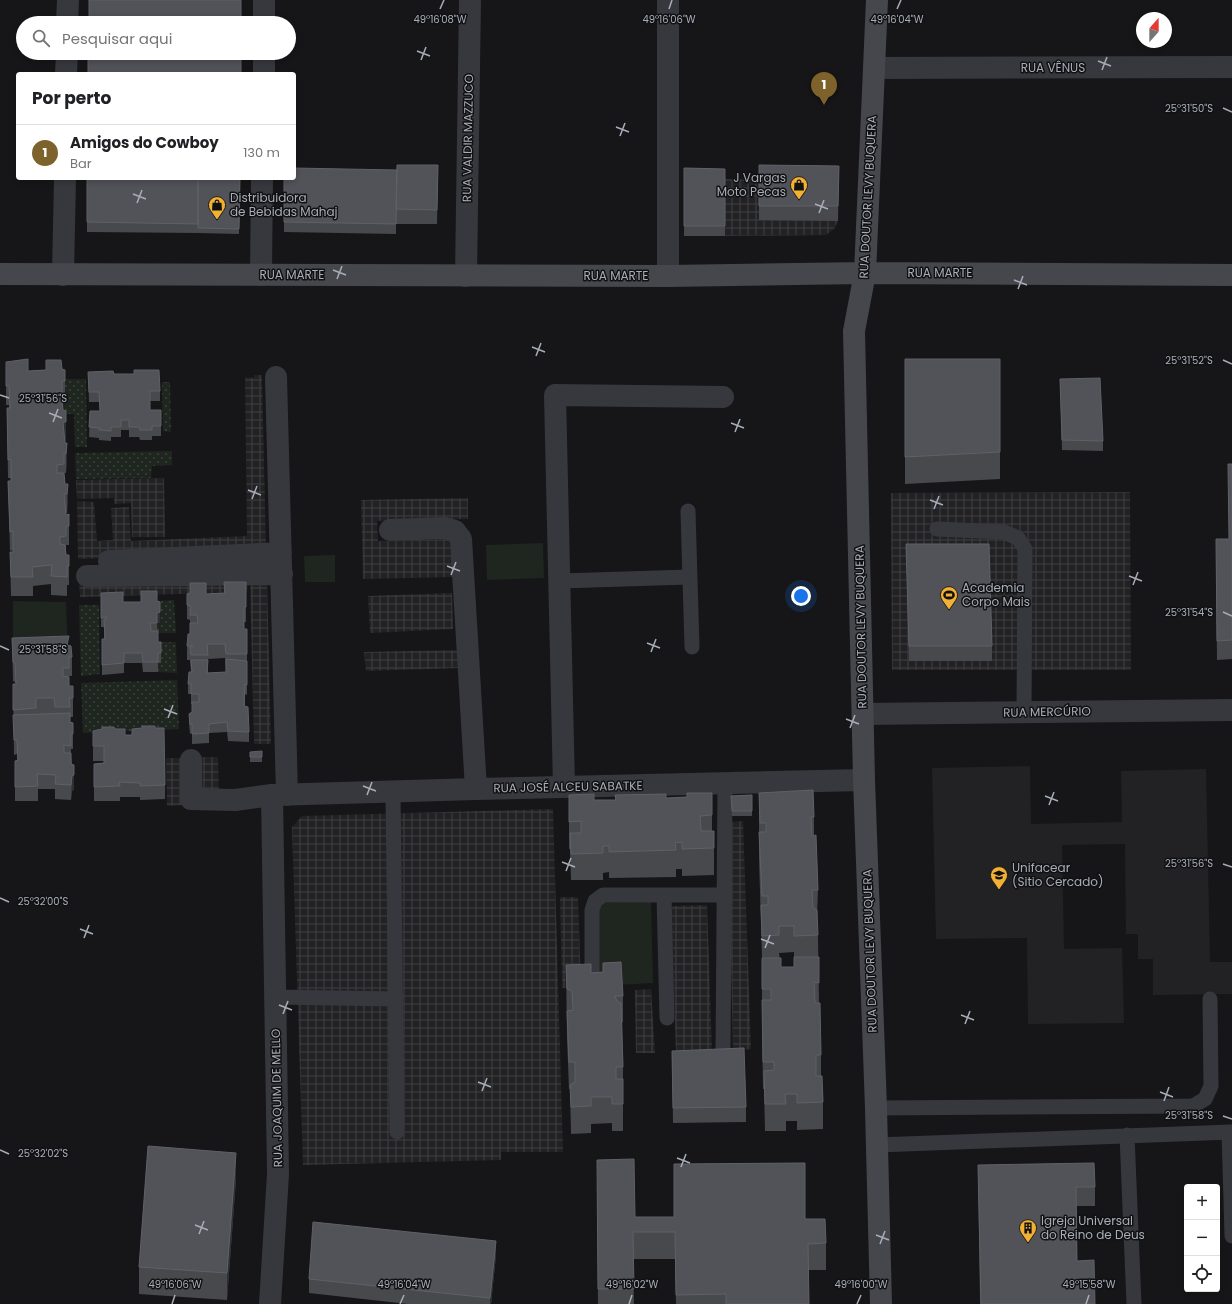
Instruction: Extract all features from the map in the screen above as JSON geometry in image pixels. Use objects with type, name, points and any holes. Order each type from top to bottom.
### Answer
[{"type":"street","points":[[67,16],[68,0]]},
{"type":"street","points":[[264,0],[264,16]]},
{"type":"street","name":"RUA VALDIR MAZZUCO","points":[[466,276],[470,0]]},
{"type":"street","points":[[668,0],[668,276]]},
{"type":"street","name":"RUA DOUTOR LEVY BUQUERA","points":[[877,0],[865,273],[854,331],[864,780],[876,1108],[881,1304]]},
{"type":"street","points":[[66,72],[67,60]]},
{"type":"street","points":[[264,60],[264,72]]},
{"type":"street","name":"RUA VÊNUS","points":[[874,68],[1232,67]]},
{"type":"street","points":[[63,275],[65,180]]},
{"type":"street","points":[[261,275],[262,180]]},
{"type":"street","name":"RUA MARTE","points":[[0,274],[668,276],[865,273],[1232,275]]},
{"type":"street","name":"RUA JOAQUIM DE MELLO","points":[[270,1304],[278,1174],[275,997],[279,795],[281,563],[276,377]]},
{"type":"street","points":[[564,787],[555,395],[723,396]]},
{"type":"street","points":[[390,530],[445,528],[455,531],[461,539],[476,789]]},
{"type":"street","points":[[88,569],[281,563]]},
{"type":"street","name":"RUA MERCÚRIO","points":[[863,714],[1232,710]]},
{"type":"street","name":"RUA JOSÉ ALCEU SABATKE","points":[[191,760],[191,799],[235,800],[279,795],[864,780]]},
{"type":"lane","points":[[688,511],[692,647]]},
{"type":"lane","points":[[937,529],[1004,532],[1018,538],[1025,549],[1024,712]]},
{"type":"lane","points":[[560,581],[689,577]]},
{"type":"lane","points":[[724,1053],[725,783]]},
{"type":"lane","points":[[393,792],[396,1132]]},
{"type":"lane","points":[[592,983],[592,910],[595,901],[603,895],[725,895]]},
{"type":"lane","points":[[664,895],[667,1018]]},
{"type":"lane","points":[[275,997],[396,999]]},
{"type":"lane","points":[[876,1108],[1193,1106],[1205,1099],[1211,1086],[1210,999]]},
{"type":"lane","points":[[877,1144],[1231,1132],[1232,1236]]},
{"type":"lane","points":[[1127,1135],[1134,1304]]},
{"type":"shaded area","points":[[725,179],[759,180],[838,221],[834,229],[826,235],[725,236]]},
{"type":"shaded area","points":[[254,375],[262,375],[266,549],[247,553],[78,559],[77,501],[94,502],[97,541],[113,540],[111,508],[129,507],[131,541],[247,536],[245,377],[254,378]]},
{"type":"shaded area","points":[[61,379],[86,379],[87,447],[75,447],[74,414],[61,414],[62,400],[65,400],[65,389]]},
{"type":"shaded area","points":[[162,382],[170,382],[171,432],[163,431]]},
{"type":"shaded area","points":[[172,451],[172,465],[152,466],[151,478],[76,479],[75,453]]},
{"type":"shaded area","points":[[164,478],[165,537],[132,537],[131,503],[114,504],[114,498],[77,499],[76,480]]},
{"type":"shaded area","points":[[1130,492],[1131,670],[892,670],[891,493]]},
{"type":"shaded area","points":[[468,498],[468,519],[377,521],[378,541],[452,539],[453,577],[363,579],[361,500]]},
{"type":"shaded area","points":[[543,543],[544,578],[487,580],[486,545]]},
{"type":"shaded area","points":[[335,555],[335,582],[305,582],[304,556]]},
{"type":"shaded area","points":[[248,575],[247,592],[80,597],[79,580]]},
{"type":"shaded area","points":[[267,579],[271,744],[254,744],[250,580]]},
{"type":"shaded area","points":[[452,593],[453,629],[370,633],[368,596]]},
{"type":"shaded area","points":[[174,600],[176,633],[157,633],[157,601]]},
{"type":"shaded area","points":[[13,601],[66,602],[68,653],[13,655]]},
{"type":"shaded area","points":[[79,605],[99,605],[100,674],[81,676]]},
{"type":"shaded area","points":[[159,642],[176,642],[177,673],[158,672],[158,663],[161,663]]},
{"type":"shaded area","points":[[458,650],[459,668],[366,671],[364,652]]},
{"type":"shaded area","points":[[177,680],[179,729],[83,733],[81,683]]},
{"type":"shaded area","points":[[200,757],[218,757],[219,794],[202,794]]},
{"type":"shaded area","points":[[166,758],[183,758],[184,805],[167,806]]},
{"type":"shaded area","name":"Unifacear (Sitio Cercado)","points":[[1030,766],[1031,824],[1122,822],[1121,771],[1206,769],[1210,962],[1232,962],[1232,994],[1153,995],[1153,959],[1138,959],[1138,934],[1126,934],[1125,844],[1062,845],[1064,949],[1122,948],[1124,1023],[1028,1024],[1027,938],[936,939],[932,768]]},
{"type":"shaded area","points":[[553,809],[563,1152],[501,1152],[501,1160],[303,1165],[292,827],[302,816]]},
{"type":"shaded area","points":[[743,821],[751,1049],[733,1051],[728,822]]},
{"type":"shaded area","points":[[560,897],[578,897],[581,987],[562,988]]},
{"type":"shaded area","points":[[651,902],[653,983],[598,986],[596,903]]},
{"type":"shaded area","points":[[707,905],[712,1051],[676,1052],[671,906]]},
{"type":"shaded area","points":[[651,989],[655,1053],[636,1053],[635,990]]},
{"type":"building","points":[[89,0],[241,0],[241,16],[89,16]]},
{"type":"building","points":[[88,60],[241,60],[241,72],[88,72]]},
{"type":"building","points":[[397,165],[438,165],[437,210],[396,209]]},
{"type":"building","name":"J Vargas Moto Pecas","points":[[759,165],[839,166],[838,206],[759,206]]},
{"type":"building","points":[[296,168],[397,170],[396,224],[284,222],[284,180],[296,180]]},
{"type":"building","points":[[684,168],[725,169],[725,226],[684,226]]},
{"type":"building","points":[[87,180],[198,180],[198,224],[87,222]]},
{"type":"building","points":[[198,180],[240,180],[239,229],[198,228]]},
{"type":"building","points":[[28,359],[28,371],[46,370],[46,360],[61,360],[62,369],[65,370],[65,381],[62,381],[62,392],[56,392],[56,400],[62,400],[63,410],[66,411],[66,422],[63,422],[65,443],[67,443],[66,454],[64,454],[64,464],[57,465],[57,473],[64,473],[65,484],[68,484],[67,494],[64,494],[66,515],[69,514],[69,526],[66,526],[66,536],[60,537],[60,544],[65,545],[66,555],[69,555],[67,577],[51,576],[52,565],[32,567],[33,577],[11,577],[10,552],[13,552],[13,531],[10,532],[8,481],[11,481],[11,459],[8,460],[7,408],[10,408],[9,386],[6,386],[6,362]]},
{"type":"building","points":[[905,359],[1000,359],[1000,452],[905,457]]},
{"type":"building","points":[[134,370],[159,370],[160,391],[150,391],[150,410],[161,410],[161,426],[152,426],[152,430],[140,430],[139,427],[129,427],[129,420],[121,420],[121,427],[111,427],[111,431],[89,427],[90,411],[100,411],[99,392],[89,392],[88,372],[113,371],[114,374],[134,374]]},
{"type":"building","points":[[1100,378],[1103,441],[1062,440],[1060,379]]},
{"type":"building","points":[[1228,464],[1232,464],[1232,640],[1217,641],[1216,539],[1229,539]]},
{"type":"building","name":"Academia Corpo Mais","points":[[906,544],[989,544],[992,646],[909,646]]},
{"type":"building","points":[[224,582],[246,582],[244,629],[247,629],[247,654],[226,654],[225,644],[207,644],[208,655],[191,655],[190,647],[193,646],[187,646],[188,634],[190,634],[190,623],[198,623],[197,615],[190,615],[191,606],[187,605],[187,594],[190,593],[190,583],[206,583],[206,594],[225,593]]},
{"type":"building","points":[[141,591],[157,591],[157,601],[160,602],[160,612],[157,613],[157,623],[150,623],[151,631],[158,631],[158,642],[161,642],[161,653],[158,653],[158,662],[143,662],[142,653],[124,653],[124,663],[102,665],[102,639],[105,639],[104,620],[107,617],[101,618],[101,593],[123,592],[123,602],[141,602]]},
{"type":"building","points":[[69,636],[67,645],[71,646],[72,657],[69,657],[69,668],[63,668],[63,676],[69,677],[69,686],[73,686],[73,698],[69,698],[70,707],[55,707],[54,698],[36,698],[36,708],[13,710],[13,684],[16,684],[12,638]]},
{"type":"building","points":[[226,659],[247,661],[247,685],[245,684],[244,706],[248,707],[249,732],[228,731],[227,722],[209,724],[209,733],[192,734],[192,724],[190,724],[189,714],[192,712],[192,702],[199,702],[199,694],[191,694],[191,684],[188,684],[189,672],[192,672],[191,660],[208,660],[207,673],[226,672]]},
{"type":"building","points":[[70,713],[70,722],[73,723],[73,734],[71,734],[71,746],[64,745],[64,753],[71,753],[71,764],[74,765],[74,775],[72,776],[71,785],[55,784],[56,775],[37,774],[38,786],[15,787],[15,761],[18,760],[17,740],[14,740],[13,715]]},
{"type":"building","points":[[142,726],[164,728],[165,785],[140,786],[140,783],[119,782],[120,786],[94,787],[94,764],[104,763],[104,746],[93,746],[93,731],[102,729],[102,727],[114,727],[115,729],[125,729],[125,735],[132,735],[132,729],[142,728]]},
{"type":"building","points":[[262,751],[262,757],[250,757],[250,752]]},
{"type":"building","points":[[813,790],[814,817],[811,817],[812,836],[816,835],[818,890],[812,890],[813,908],[817,910],[818,935],[794,936],[794,926],[779,926],[779,935],[762,936],[761,905],[768,905],[768,896],[762,896],[759,832],[766,832],[766,823],[760,823],[759,793]]},
{"type":"building","points":[[687,793],[712,793],[712,815],[700,816],[701,831],[714,831],[714,848],[682,849],[682,842],[675,843],[676,850],[609,852],[609,846],[603,846],[603,853],[571,854],[570,833],[581,833],[581,821],[569,822],[569,795],[594,794],[594,800],[616,800],[615,795],[666,794],[666,798],[687,797]]},
{"type":"building","points":[[752,795],[752,811],[732,811],[731,796]]},
{"type":"building","points":[[794,957],[819,957],[819,983],[814,982],[815,1003],[820,1003],[821,1055],[816,1055],[816,1076],[822,1076],[823,1102],[797,1103],[797,1094],[785,1094],[786,1104],[765,1104],[764,1071],[774,1070],[774,1062],[763,1062],[762,1000],[771,1000],[771,989],[762,989],[762,958],[781,958],[781,967],[794,967]]},
{"type":"building","points":[[621,962],[623,996],[615,996],[617,1001],[621,1003],[623,1067],[616,1067],[616,1079],[623,1079],[623,1104],[612,1104],[612,1097],[591,1097],[591,1106],[571,1107],[570,1085],[575,1082],[575,1062],[569,1062],[567,1011],[573,1010],[572,991],[567,989],[566,965],[591,964],[591,973],[603,972],[603,963]]},
{"type":"building","points":[[744,1048],[746,1107],[673,1108],[672,1051]]},
{"type":"building","points":[[148,1146],[236,1153],[227,1273],[139,1267]]},
{"type":"building","points":[[634,1159],[635,1217],[674,1217],[674,1164],[805,1163],[805,1219],[825,1219],[826,1243],[808,1244],[809,1304],[726,1304],[726,1294],[676,1295],[675,1232],[633,1232],[634,1289],[598,1289],[597,1160]]},
{"type":"building","name":"Igreja Universal do Reino de Deus","points":[[1094,1163],[1095,1187],[1076,1187],[1077,1261],[1094,1260],[1095,1304],[981,1304],[978,1165]]},
{"type":"building","points":[[313,1222],[496,1241],[490,1298],[309,1279]]},
{"type":"place","name":"Amigos do Cowboy","points":[[824,105]]},
{"type":"place","name":"J Vargas Moto Pecas","points":[[799,200]]},
{"type":"place","name":"Distribuidora de Bebidas Mahaj","points":[[217,220]]},
{"type":"place","name":"Academia Corpo Mais","points":[[949,610]]},
{"type":"place","name":"Unifacear (Sitio Cercado)","points":[[999,890]]},
{"type":"place","name":"Igreja Universal do Reino de Deus","points":[[1028,1243]]}]
